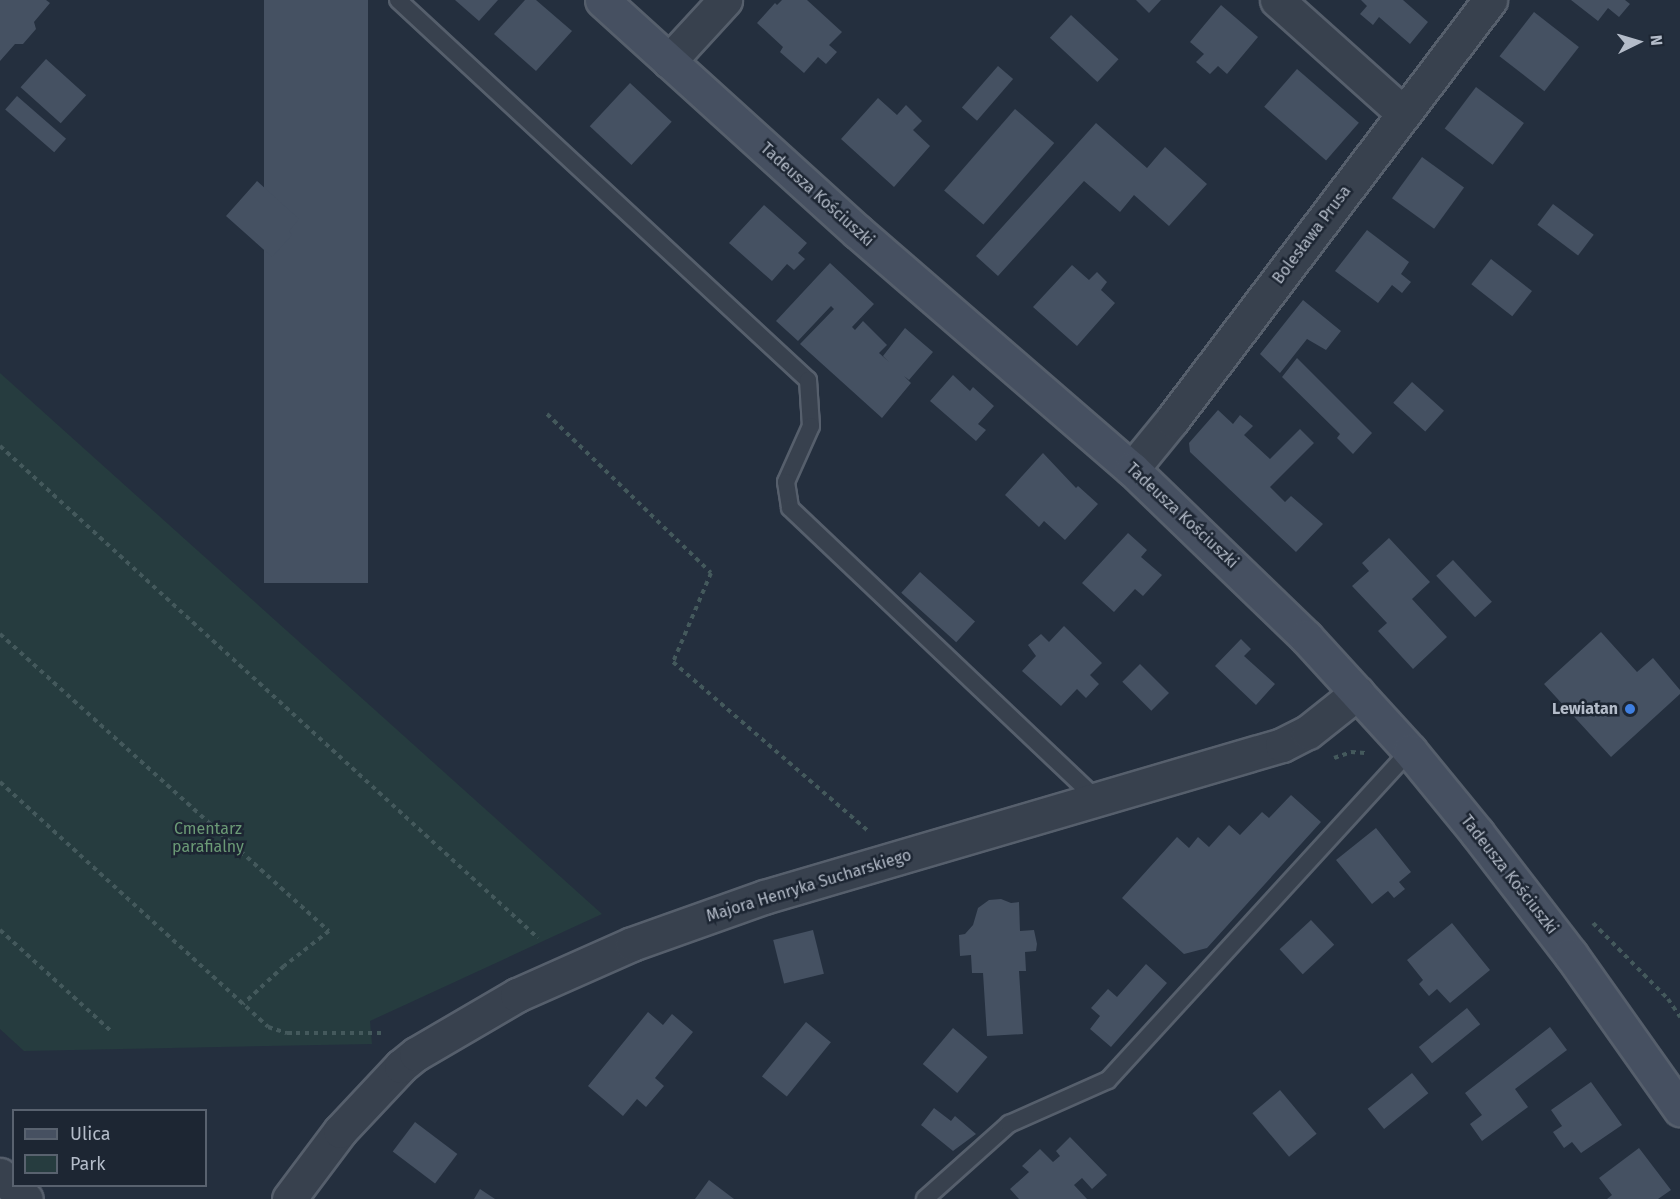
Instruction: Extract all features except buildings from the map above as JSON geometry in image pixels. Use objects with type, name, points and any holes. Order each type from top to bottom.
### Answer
[{"type":"main road","name":"Tadeusza Kościuszki","points":[[602,0],[858,231],[1132,469],[1251,581],[1357,693],[1400,761],[1564,946],[1680,1109]]},
{"type":"street","points":[[669,61],[725,0]]},
{"type":"street","points":[[1277,0],[1403,112]]},
{"type":"street","name":"Bolesława Prusa","points":[[1132,469],[1172,420],[1403,112],[1491,0]]},
{"type":"street","name":"Majora Henryka Sucharskiego","points":[[289,1199],[340,1131],[401,1066],[416,1054],[518,995],[632,944],[764,897],[1282,745],[1308,732],[1357,693]]},
{"type":"street","points":[[0,1175],[12,1186]]},
{"type":"street","points":[[13,1187],[26,1199]]},
{"type":"lane","points":[[398,0],[808,380],[811,426],[786,482],[790,508],[1097,799]]},
{"type":"lane","points":[[925,1199],[1009,1125],[1108,1080],[1400,761]]},
{"type":"path","points":[[547,414],[711,573],[673,662],[899,858]]},
{"type":"path","points":[[0,446],[538,938]]},
{"type":"path","points":[[0,634],[329,931],[284,966],[243,1004]]},
{"type":"path","points":[[1325,761],[1359,751],[1400,761]]},
{"type":"path","points":[[0,782],[268,1027],[287,1033],[371,1033]]},
{"type":"path","points":[[0,930],[111,1031]]},
{"type":"green space","name":"Cmentarz parafialny","points":[[0,373],[602,914],[370,1021],[372,1044],[24,1051],[0,1029]]},
{"type":"place","name":"Lewiatan","points":[[1630,709]]}]
